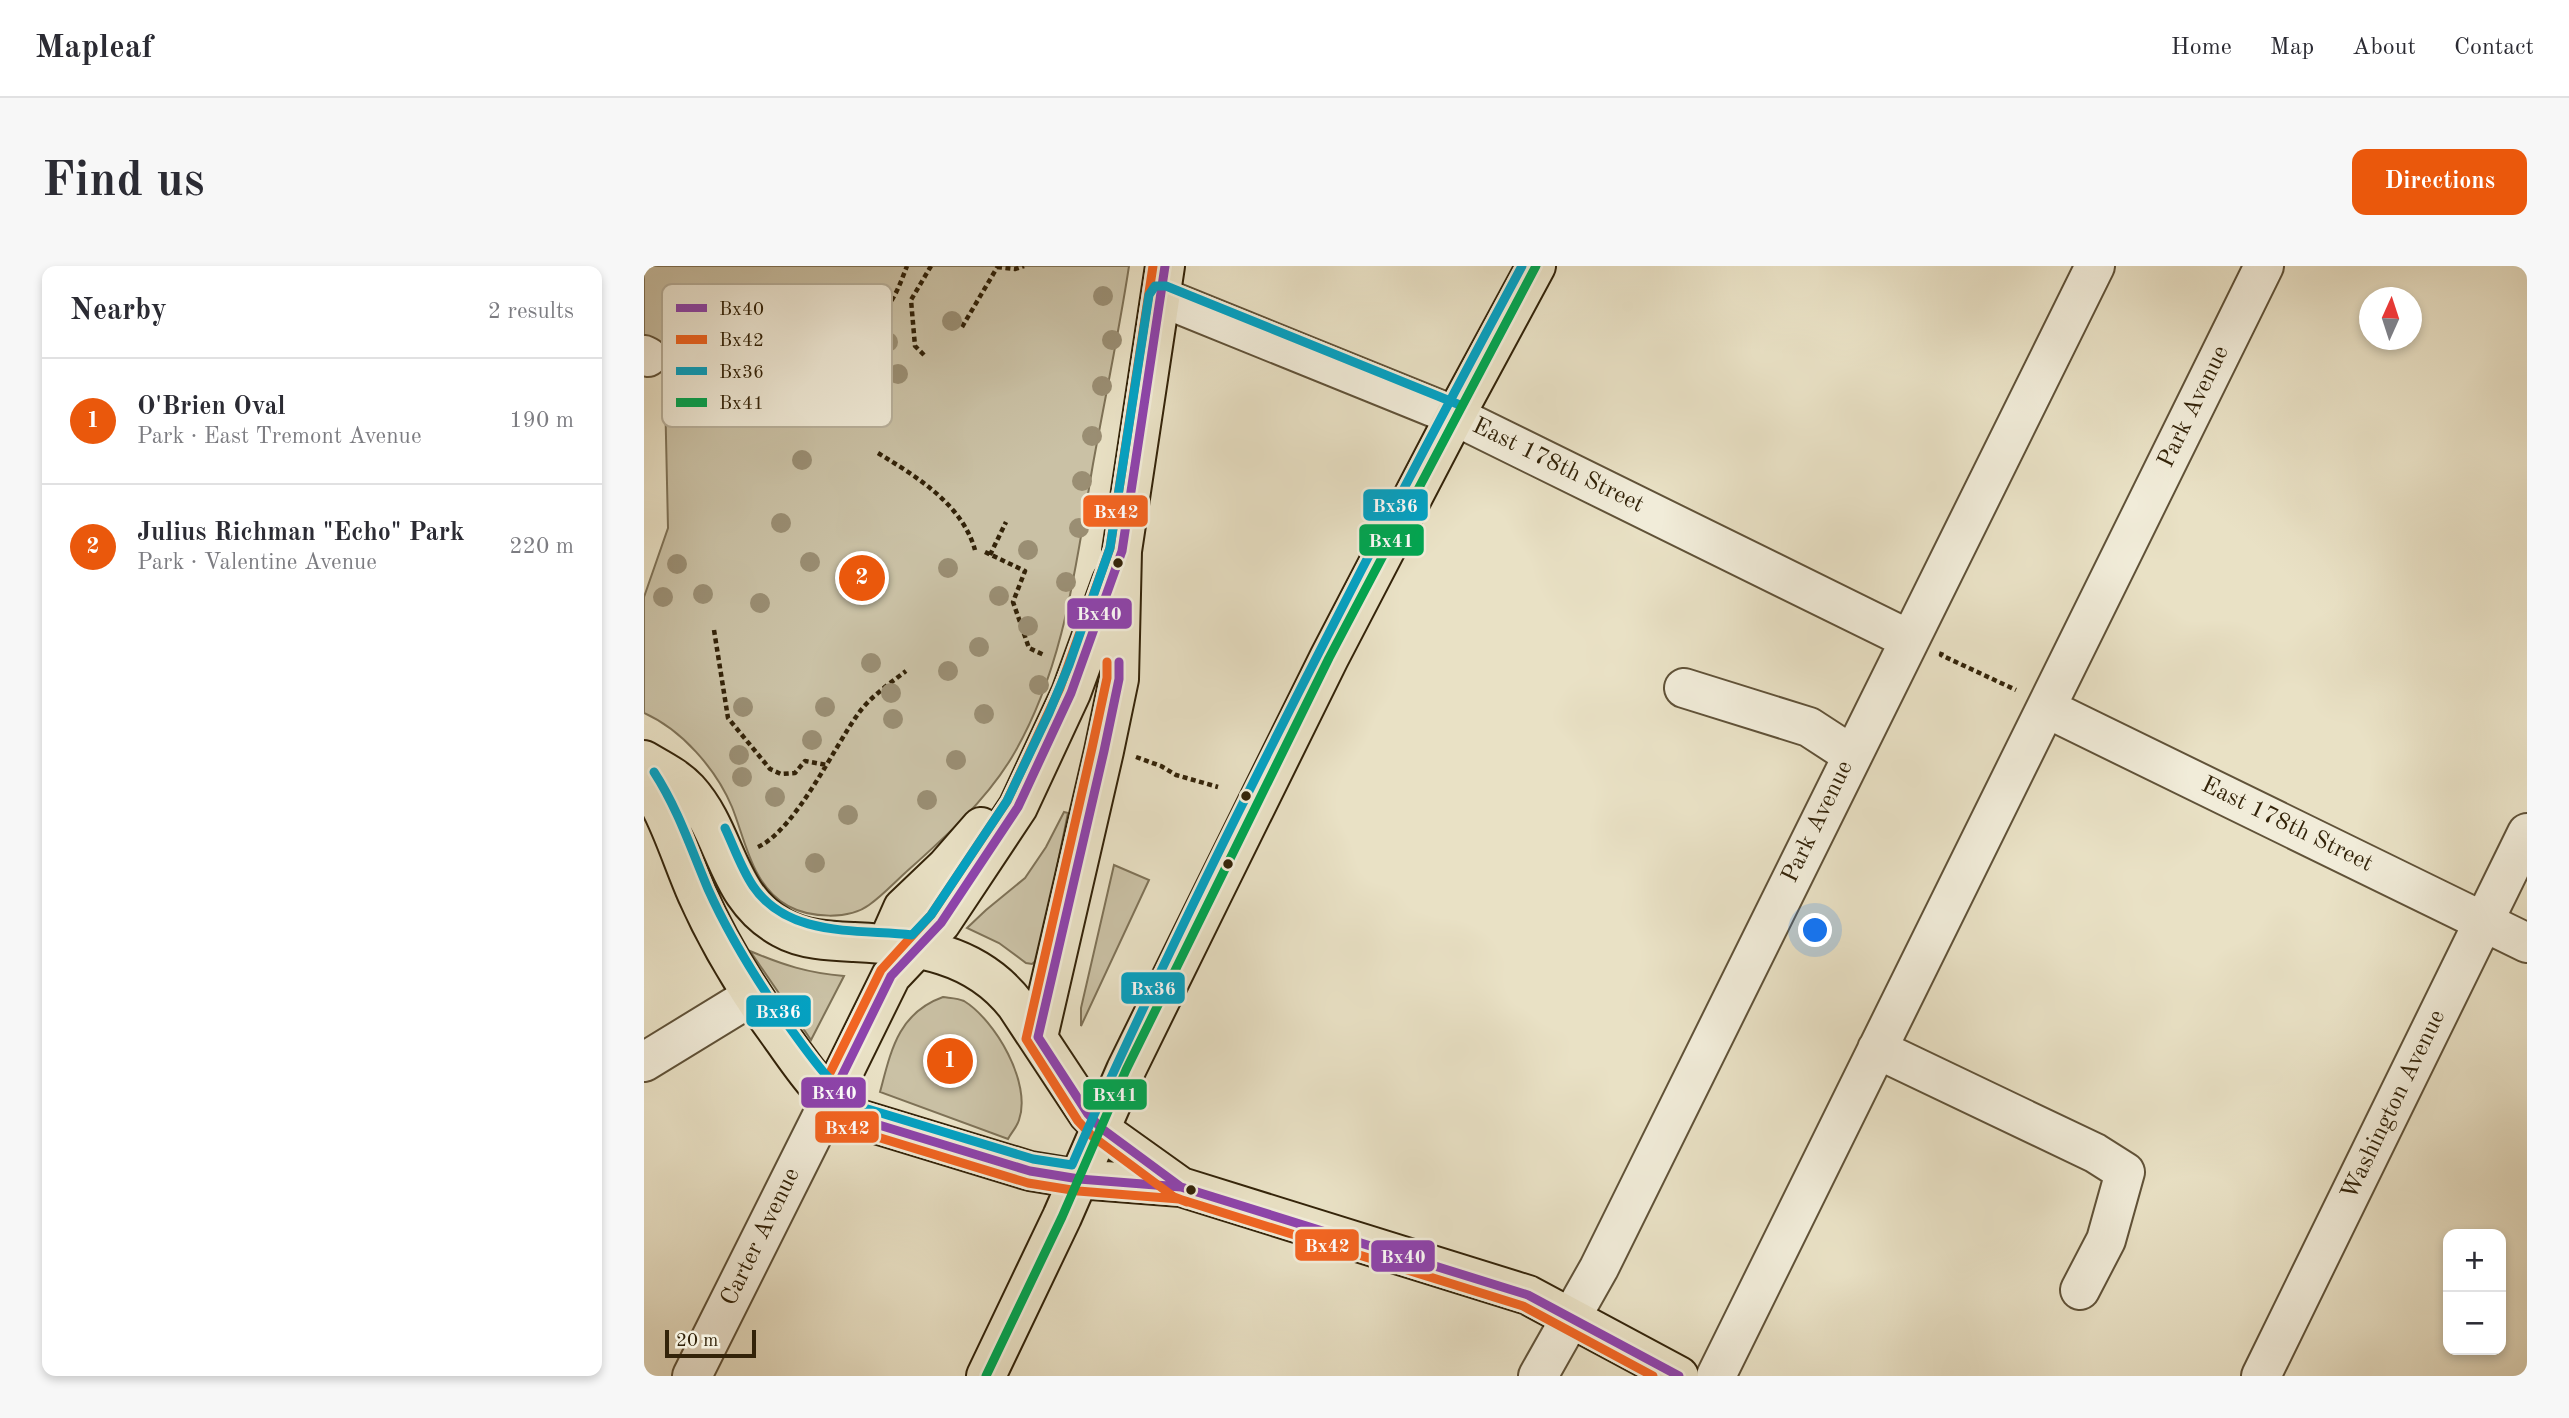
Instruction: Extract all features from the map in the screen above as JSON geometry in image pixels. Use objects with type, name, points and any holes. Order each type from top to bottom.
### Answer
[{"type":"main road","points":[[986,1376],[1079,1179],[1126,1070],[1269,780],[1455,416],[1536,266]]},
{"type":"main road","points":[[1038,1037],[1119,679],[1122,551],[1163,281]]},
{"type":"main road","points":[[831,1098],[891,976],[902,946],[941,923],[1018,807],[1071,693],[1122,551]]},
{"type":"main road","points":[[644,760],[676,779],[688,791],[708,820],[741,891],[765,918],[786,930],[809,937],[902,946],[945,955],[981,971],[1006,993],[1101,1128],[1181,1187]]},
{"type":"main road","points":[[644,779],[662,806],[715,933],[752,996],[804,1069],[839,1107],[856,1118],[1023,1169],[1079,1179],[1181,1187],[1528,1295],[1570,1320],[1679,1376]]},
{"type":"street","name":"Park Avenue","points":[[1538,1376],[1599,1268],[1852,755],[1924,647],[2095,266]]},
{"type":"street","name":"Park Avenue","points":[[1716,1376],[1877,1049],[2031,699],[2264,266]]},
{"type":"street","name":"East 178th Street","points":[[1163,281],[1455,416],[1924,647]]},
{"type":"street","points":[[1684,688],[1810,727],[1852,755]]},
{"type":"street","name":"East 178th Street","points":[[2031,699],[2527,943]]},
{"type":"street","name":"Washington Avenue","points":[[2260,1376],[2527,833]]},
{"type":"street","points":[[644,1062],[752,996]]},
{"type":"street","points":[[1877,1049],[2095,1153],[2125,1172],[2106,1240],[2080,1290]]},
{"type":"street","name":"Carter Avenue","points":[[692,1376],[831,1098]]},
{"type":"path","points":[[892,299],[907,266]]},
{"type":"path","points":[[924,355],[915,346],[911,300],[931,266]]},
{"type":"path","points":[[962,327],[998,266],[1015,269],[1024,266]]},
{"type":"path","points":[[878,453],[914,477],[957,513],[968,528],[975,550]]},
{"type":"path","points":[[1006,522],[988,554],[1026,571],[1013,602],[1030,648],[1044,655]]},
{"type":"path","points":[[714,630],[728,718],[770,769],[789,775],[795,773],[805,761],[828,765]]},
{"type":"path","points":[[1924,647],[2031,699]]},
{"type":"path","points":[[758,847],[774,839],[828,765],[867,703],[906,670]]},
{"type":"path","points":[[1132,755],[1176,775],[1219,788]]},
{"type":"shaded area","points":[[644,266],[1129,266],[1074,577],[1045,688],[1012,757],[989,789],[934,847],[861,910],[840,915],[818,915],[797,910],[776,897],[758,875],[732,807],[707,765],[672,730],[644,713],[644,597],[668,528],[666,427],[892,427],[892,284],[662,284],[662,346],[644,340]]},
{"type":"shaded area","points":[[1064,812],[1068,813],[1038,959],[1032,964],[1026,963],[999,943],[967,928],[1025,878],[1046,847]]},
{"type":"shaded area","points":[[1114,865],[1149,880],[1081,1026],[1081,1008]]},
{"type":"shaded area","points":[[750,951],[796,968],[844,976],[811,1040]]},
{"type":"shaded area","points":[[943,997],[962,1000],[976,1010],[988,1022],[1008,1054],[1020,1088],[1022,1105],[1018,1123],[1008,1139],[880,1092],[893,1048],[906,1023],[928,1004]]},
{"type":"transit line","name":"Bx42","points":[[1153,266],[1110,548],[1060,688],[1007,801],[931,915],[881,970],[820,1093],[820,1103],[831,1117],[851,1129],[1028,1183],[1078,1191],[1179,1199],[1523,1306],[1653,1376]]},
{"type":"transit line","name":"Bx40","points":[[1165,266],[1122,551],[1071,693],[1018,807],[941,923],[891,976],[831,1098],[856,1118],[1030,1171],[1079,1179],[1181,1187],[1528,1295],[1679,1376]]},
{"type":"transit line","name":"Bx36","points":[[654,772],[677,815],[708,889],[746,960],[798,1039],[840,1090],[861,1107],[1033,1159],[1072,1165],[1160,973],[1253,783],[1522,266]]},
{"type":"transit line","name":"Bx41","points":[[986,1376],[1062,1217],[1126,1070],[1329,658],[1536,266]]},
{"type":"transit line","name":"Bx36","points":[[725,828],[753,886],[768,903],[785,915],[825,928],[912,935],[931,915],[1007,801],[1069,665],[1110,548],[1149,295],[1155,286],[1166,286],[1460,405]]},
{"type":"transit line","name":"Bx42","points":[[1107,662],[1107,678],[1092,748],[1026,1039],[1078,1121],[1092,1136],[1174,1197],[1187,1202]]},
{"type":"transit line","name":"Bx40","points":[[1119,662],[1119,679],[1104,751],[1038,1037],[1088,1114],[1101,1128],[1181,1187],[1191,1190]]},
{"type":"place","name":"Julius Richman \"Echo\" Park","points":[[862,578]]},
{"type":"place","name":"O'Brien Oval","points":[[950,1061]]}]
